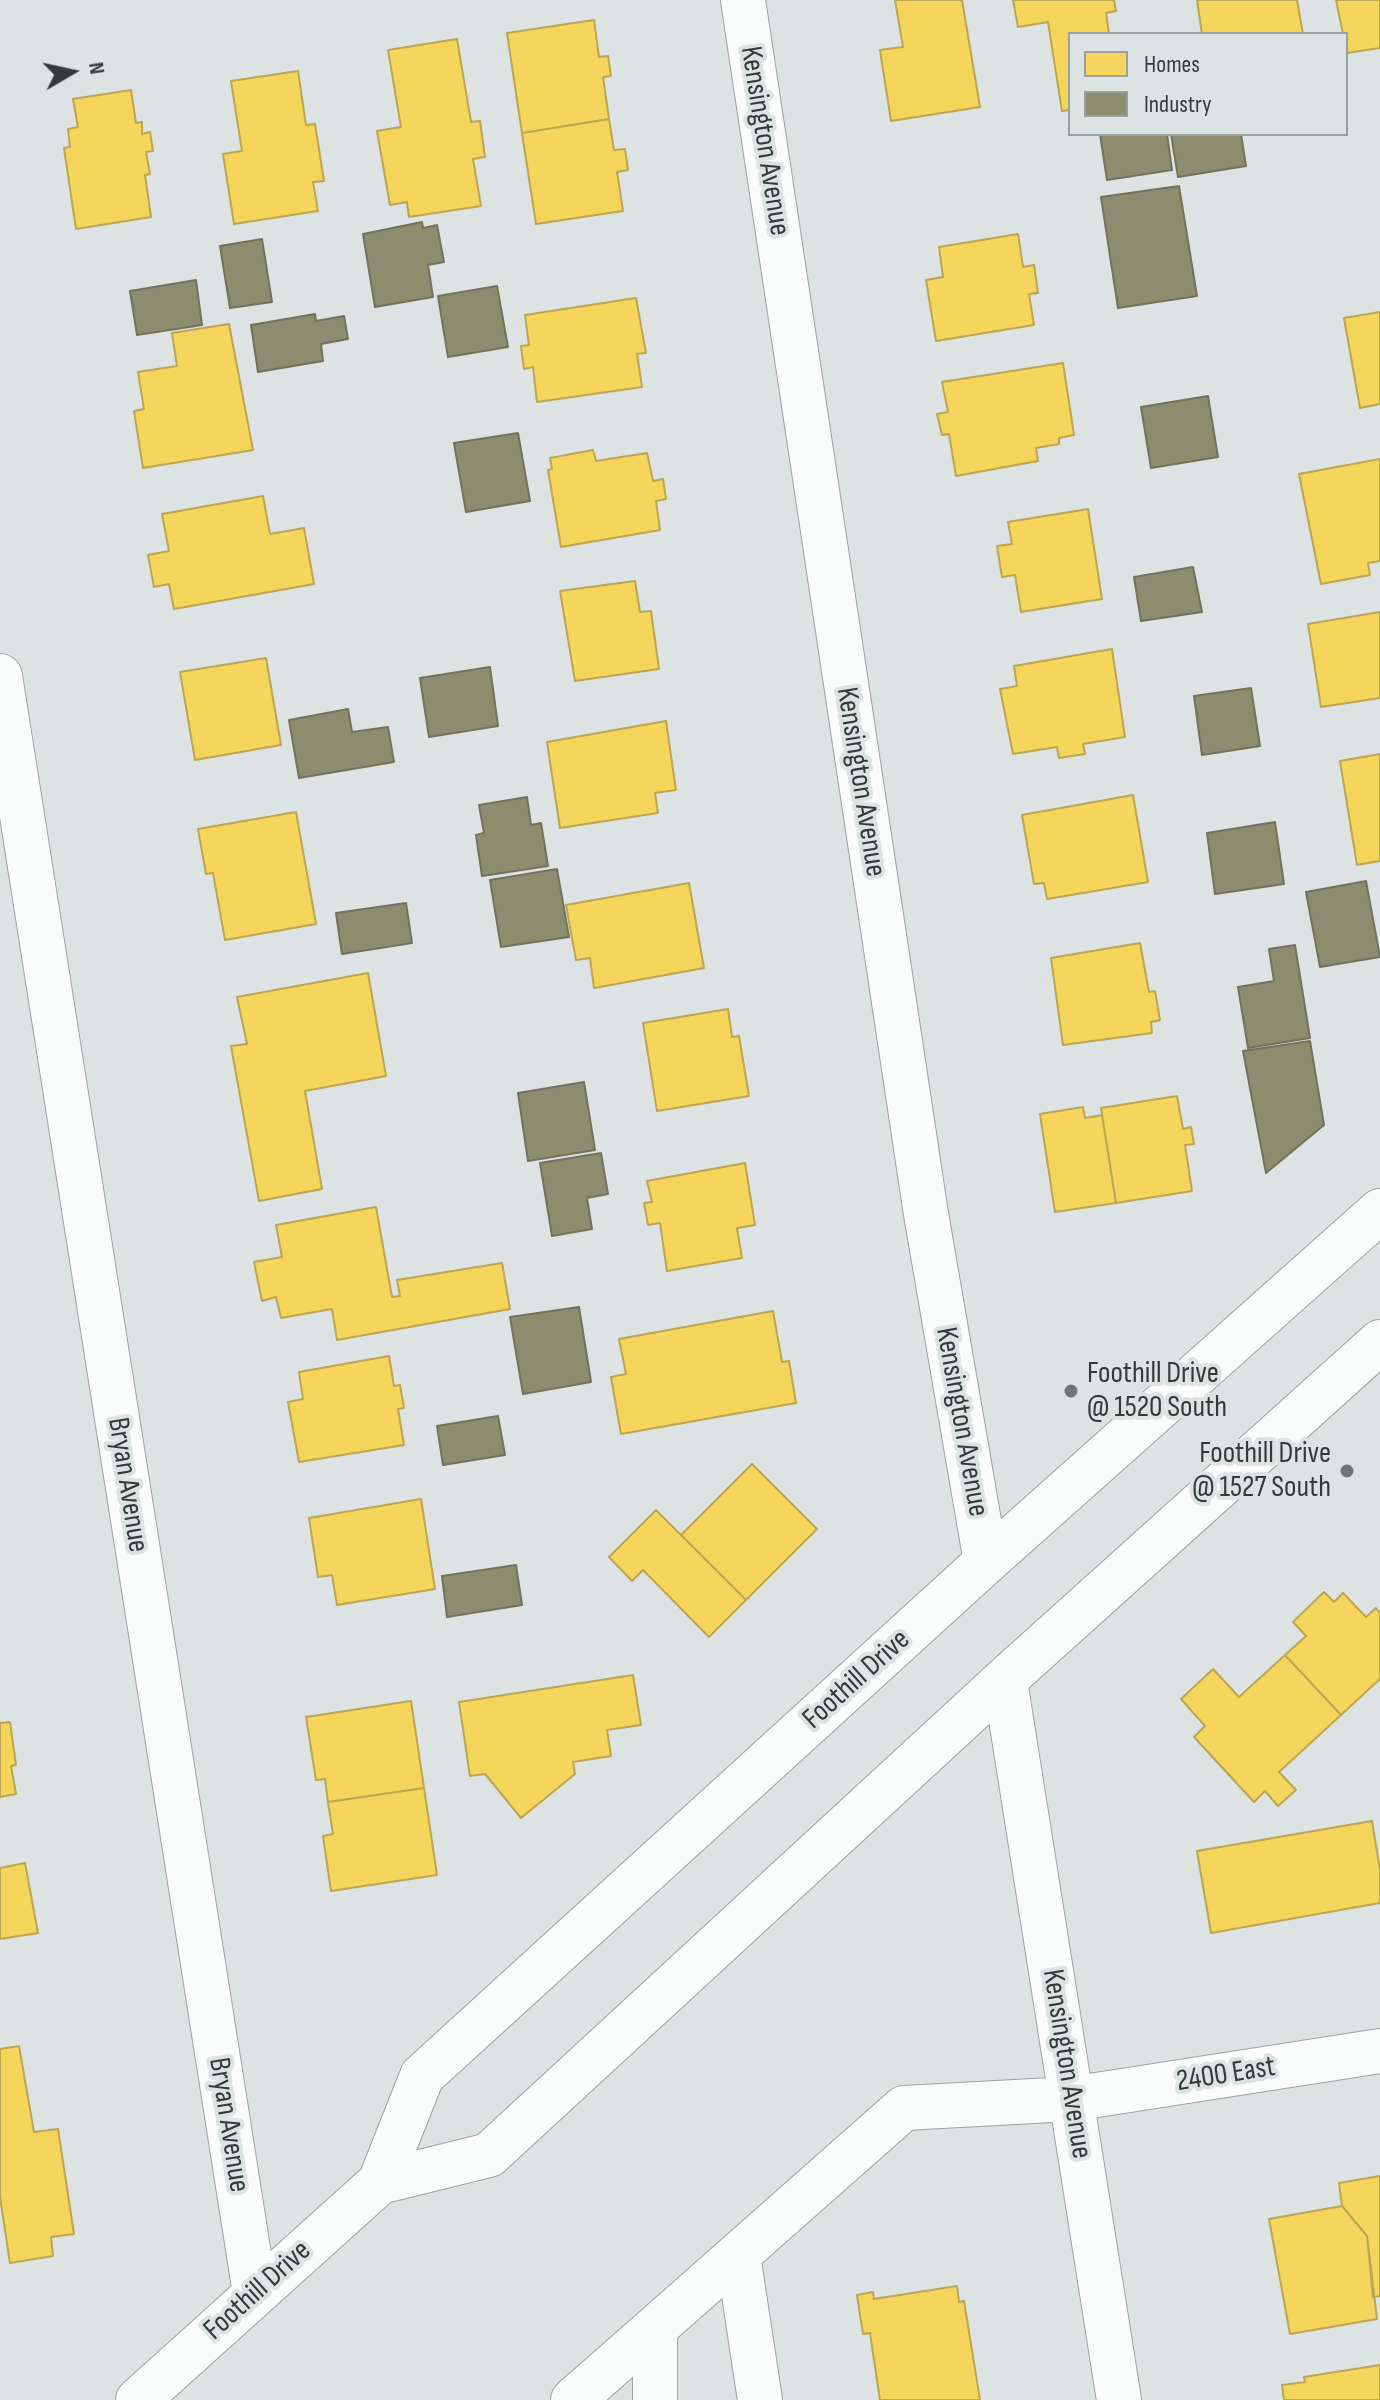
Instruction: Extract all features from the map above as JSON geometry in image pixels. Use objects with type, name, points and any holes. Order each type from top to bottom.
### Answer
[{"type":"street","name":"Kensington Avenue","points":[[743,0],[926,1214],[986,1562]]},
{"type":"street","name":"Bryan Avenue","points":[[0,676],[255,2293]]},
{"type":"street","name":"Foothill Drive","points":[[138,2400],[380,2182],[422,2076],[986,1562],[1380,1211]]},
{"type":"street","name":"Foothill Drive","points":[[380,2182],[489,2155],[1380,1342]]},
{"type":"street","name":"Kensington Avenue","points":[[1005,1681],[1119,2400]]},
{"type":"street","name":"2400 East","points":[[573,2400],[904,2108],[1071,2099],[1380,2051]]},
{"type":"street","points":[[738,2255],[760,2400]]},
{"type":"street","points":[[655,2328],[655,2400]]},
{"type":"building: Homes","points":[[895,0],[962,0],[980,107],[891,121],[880,50],[903,47]]},
{"type":"building: Homes","points":[[1013,0],[1114,0],[1116,11],[1106,13],[1109,32],[1068,32],[1068,110],[1062,111],[1048,22],[1018,27]]},
{"type":"building: Homes","points":[[1197,0],[1297,0],[1303,32],[1202,32]]},
{"type":"building: Homes","points":[[1336,0],[1380,0],[1380,48],[1348,53],[1348,32],[1343,32]]},
{"type":"building: Homes","points":[[594,20],[599,57],[608,56],[611,76],[603,77],[609,119],[522,133],[507,33]]},
{"type":"building: Homes","points":[[457,39],[471,122],[480,121],[485,157],[473,159],[481,206],[409,217],[407,202],[390,205],[377,131],[401,127],[388,50]]},
{"type":"building: Homes","points":[[298,71],[306,125],[315,124],[324,181],[313,182],[318,211],[234,224],[223,154],[242,151],[231,81]]},
{"type":"building: Homes","points":[[131,90],[136,123],[142,122],[142,134],[150,132],[153,151],[146,152],[150,174],[145,175],[151,217],[76,229],[64,148],[70,147],[68,129],[78,127],[73,99]]},
{"type":"building: Homes","points":[[609,119],[614,150],[625,149],[628,170],[617,172],[623,211],[536,224],[522,133]]},
{"type":"building: Homes","points":[[1018,234],[1023,267],[1034,265],[1038,293],[1029,294],[1034,325],[936,341],[926,280],[943,277],[939,247]]},
{"type":"building: Homes","points":[[636,298],[646,353],[637,354],[642,387],[537,402],[533,367],[524,369],[521,346],[529,345],[525,315]]},
{"type":"building: Homes","points":[[1380,312],[1380,404],[1360,408],[1344,318]]},
{"type":"building: Homes","points":[[229,324],[253,450],[143,468],[134,411],[144,409],[138,372],[177,366],[172,333]]},
{"type":"building: Homes","points":[[1063,363],[1074,435],[1059,438],[1059,444],[1036,448],[1038,461],[956,476],[949,434],[942,435],[937,414],[948,412],[942,382]]},
{"type":"building: Homes","points":[[593,450],[596,461],[647,453],[653,481],[663,479],[666,499],[656,501],[660,530],[561,547],[548,470],[552,469],[550,458]]},
{"type":"building: Homes","points":[[1380,459],[1380,561],[1368,563],[1370,575],[1321,584],[1299,474]]},
{"type":"building: Homes","points":[[263,496],[270,534],[304,528],[314,584],[174,609],[169,584],[154,587],[148,555],[169,551],[162,514]]},
{"type":"building: Homes","points":[[1088,509],[1102,599],[1021,612],[1015,575],[1002,577],[997,546],[1012,544],[1008,522]]},
{"type":"building: Homes","points":[[635,581],[640,612],[651,611],[659,669],[575,681],[560,591]]},
{"type":"building: Homes","points":[[1380,612],[1380,698],[1321,707],[1308,624]]},
{"type":"building: Homes","points":[[1112,649],[1125,737],[1083,744],[1085,754],[1059,758],[1057,747],[1013,754],[1000,689],[1017,686],[1014,666]]},
{"type":"building: Homes","points":[[266,658],[281,745],[195,760],[180,672]]},
{"type":"building: Homes","points":[[666,721],[676,790],[655,793],[658,813],[560,828],[547,742]]},
{"type":"building: Homes","points":[[1380,754],[1380,861],[1357,865],[1340,761]]},
{"type":"building: Homes","points":[[1133,795],[1148,882],[1047,899],[1044,883],[1034,884],[1022,815]]},
{"type":"building: Homes","points":[[296,812],[316,924],[225,940],[213,873],[206,874],[198,829]]},
{"type":"building: Homes","points":[[689,883],[704,968],[594,988],[590,958],[576,960],[566,905]]},
{"type":"building: Homes","points":[[1140,943],[1149,992],[1155,991],[1160,1020],[1151,1022],[1152,1033],[1063,1045],[1051,958]]},
{"type":"building: Homes","points":[[368,973],[386,1076],[305,1091],[322,1189],[259,1201],[231,1046],[247,1044],[237,997]]},
{"type":"building: Homes","points":[[728,1009],[732,1037],[739,1036],[749,1096],[657,1111],[643,1023]]},
{"type":"building: Homes","points":[[1177,1096],[1183,1129],[1191,1127],[1194,1144],[1185,1145],[1192,1191],[1116,1203],[1101,1108]]},
{"type":"building: Homes","points":[[1083,1107],[1085,1118],[1102,1115],[1116,1203],[1055,1212],[1040,1114]]},
{"type":"building: Homes","points":[[745,1163],[755,1225],[737,1228],[742,1258],[667,1271],[660,1223],[648,1225],[644,1203],[652,1202],[647,1181]]},
{"type":"building: Homes","points":[[376,1207],[392,1297],[400,1296],[397,1280],[502,1263],[510,1309],[337,1340],[332,1309],[281,1318],[276,1297],[262,1301],[254,1262],[282,1257],[276,1225]]},
{"type":"building: Homes","points":[[773,1311],[782,1362],[789,1361],[796,1403],[621,1434],[611,1377],[626,1374],[619,1339]]},
{"type":"building: Homes","points":[[389,1356],[394,1386],[400,1385],[404,1408],[398,1409],[404,1445],[299,1462],[288,1402],[303,1399],[299,1372]]},
{"type":"building: Homes","points":[[752,1464],[817,1529],[746,1600],[681,1535]]},
{"type":"building: Homes","points":[[421,1499],[435,1589],[337,1605],[332,1575],[318,1577],[309,1518]]},
{"type":"building: Homes","points":[[656,1510],[746,1600],[709,1637],[643,1570],[632,1581],[609,1557]]},
{"type":"building: Homes","points":[[1324,1592],[1334,1602],[1343,1593],[1366,1617],[1376,1608],[1380,1613],[1380,1679],[1341,1715],[1285,1655],[1306,1636],[1293,1622]]},
{"type":"building: Homes","points":[[1285,1655],[1341,1715],[1279,1772],[1296,1790],[1278,1806],[1265,1791],[1254,1802],[1194,1737],[1205,1726],[1181,1699],[1213,1669],[1239,1697]]},
{"type":"building: Homes","points":[[633,1675],[641,1725],[607,1730],[611,1756],[573,1762],[575,1774],[521,1818],[485,1774],[470,1776],[459,1702]]},
{"type":"building: Homes","points":[[411,1701],[424,1788],[328,1802],[325,1779],[316,1780],[306,1717]]},
{"type":"building: Homes","points":[[10,1722],[16,1765],[11,1766],[16,1794],[0,1797],[0,1723]]},
{"type":"building: Homes","points":[[424,1788],[437,1875],[331,1891],[323,1836],[333,1834],[328,1802]]},
{"type":"building: Homes","points":[[1372,1821],[1380,1870],[1380,1903],[1211,1933],[1197,1851]]},
{"type":"building: Homes","points":[[25,1863],[38,1933],[0,1939],[0,1868]]},
{"type":"building: Homes","points":[[19,2046],[34,2132],[58,2129],[74,2234],[51,2237],[53,2256],[10,2263],[0,2197],[0,2049]]},
{"type":"building: Homes","points":[[1380,2176],[1380,2296],[1373,2297],[1367,2236],[1342,2206],[1339,2183]]},
{"type":"building: Homes","points":[[1342,2206],[1367,2236],[1377,2319],[1290,2334],[1269,2219]]},
{"type":"building: Homes","points":[[957,2286],[959,2302],[964,2301],[980,2400],[880,2400],[870,2333],[863,2334],[857,2295],[873,2292],[874,2299]]},
{"type":"building: Homes","points":[[1380,2365],[1380,2400],[1284,2400],[1282,2385],[1305,2382],[1304,2377]]},
{"type":"building: Industry","points":[[1100,136],[1167,136],[1172,170],[1107,180]]},
{"type":"building: Industry","points":[[1171,136],[1241,136],[1246,166],[1178,177]]},
{"type":"building: Industry","points":[[1179,186],[1197,296],[1118,308],[1101,197]]},
{"type":"building: Industry","points":[[422,222],[423,228],[437,225],[444,262],[428,265],[433,297],[375,307],[363,234]]},
{"type":"building: Industry","points":[[262,239],[272,302],[230,308],[220,246]]},
{"type":"building: Industry","points":[[196,280],[202,325],[137,335],[130,291]]},
{"type":"building: Industry","points":[[497,286],[508,347],[448,357],[438,296]]},
{"type":"building: Industry","points":[[315,314],[316,321],[344,316],[348,339],[321,344],[323,361],[258,372],[251,325]]},
{"type":"building: Industry","points":[[1208,396],[1218,457],[1151,468],[1141,407]]},
{"type":"building: Industry","points":[[518,433],[530,501],[466,512],[454,443]]},
{"type":"building: Industry","points":[[1193,567],[1202,612],[1141,621],[1134,577]]},
{"type":"building: Industry","points":[[490,667],[498,726],[429,737],[420,678]]},
{"type":"building: Industry","points":[[1251,688],[1260,746],[1202,755],[1194,696]]},
{"type":"building: Industry","points":[[348,709],[352,732],[388,727],[394,762],[299,778],[289,720]]},
{"type":"building: Industry","points":[[527,797],[531,825],[541,823],[548,866],[482,876],[476,835],[484,833],[479,805]]},
{"type":"building: Industry","points":[[1275,822],[1284,884],[1215,894],[1207,833]]},
{"type":"building: Industry","points":[[557,869],[569,937],[501,947],[490,880]]},
{"type":"building: Industry","points":[[1366,881],[1380,957],[1320,967],[1306,892]]},
{"type":"building: Industry","points":[[406,903],[412,943],[342,954],[336,913]]},
{"type":"building: Industry","points":[[1295,945],[1310,1038],[1248,1048],[1238,987],[1274,981],[1269,949]]},
{"type":"building: Industry","points":[[1310,1041],[1324,1125],[1266,1173],[1243,1051]]},
{"type":"building: Industry","points":[[584,1082],[595,1150],[528,1161],[518,1093]]},
{"type":"building: Industry","points":[[601,1153],[608,1194],[587,1198],[592,1229],[552,1236],[540,1163]]},
{"type":"building: Industry","points":[[579,1307],[591,1382],[523,1394],[510,1317]]},
{"type":"building: Industry","points":[[498,1416],[505,1455],[443,1465],[437,1426]]},
{"type":"building: Industry","points":[[516,1565],[522,1605],[447,1617],[442,1576]]},
{"type":"place","name":"Foothill Drive @ 1520 South","points":[[1071,1391]]},
{"type":"place","name":"Foothill Drive @ 1527 South","points":[[1347,1471]]}]
